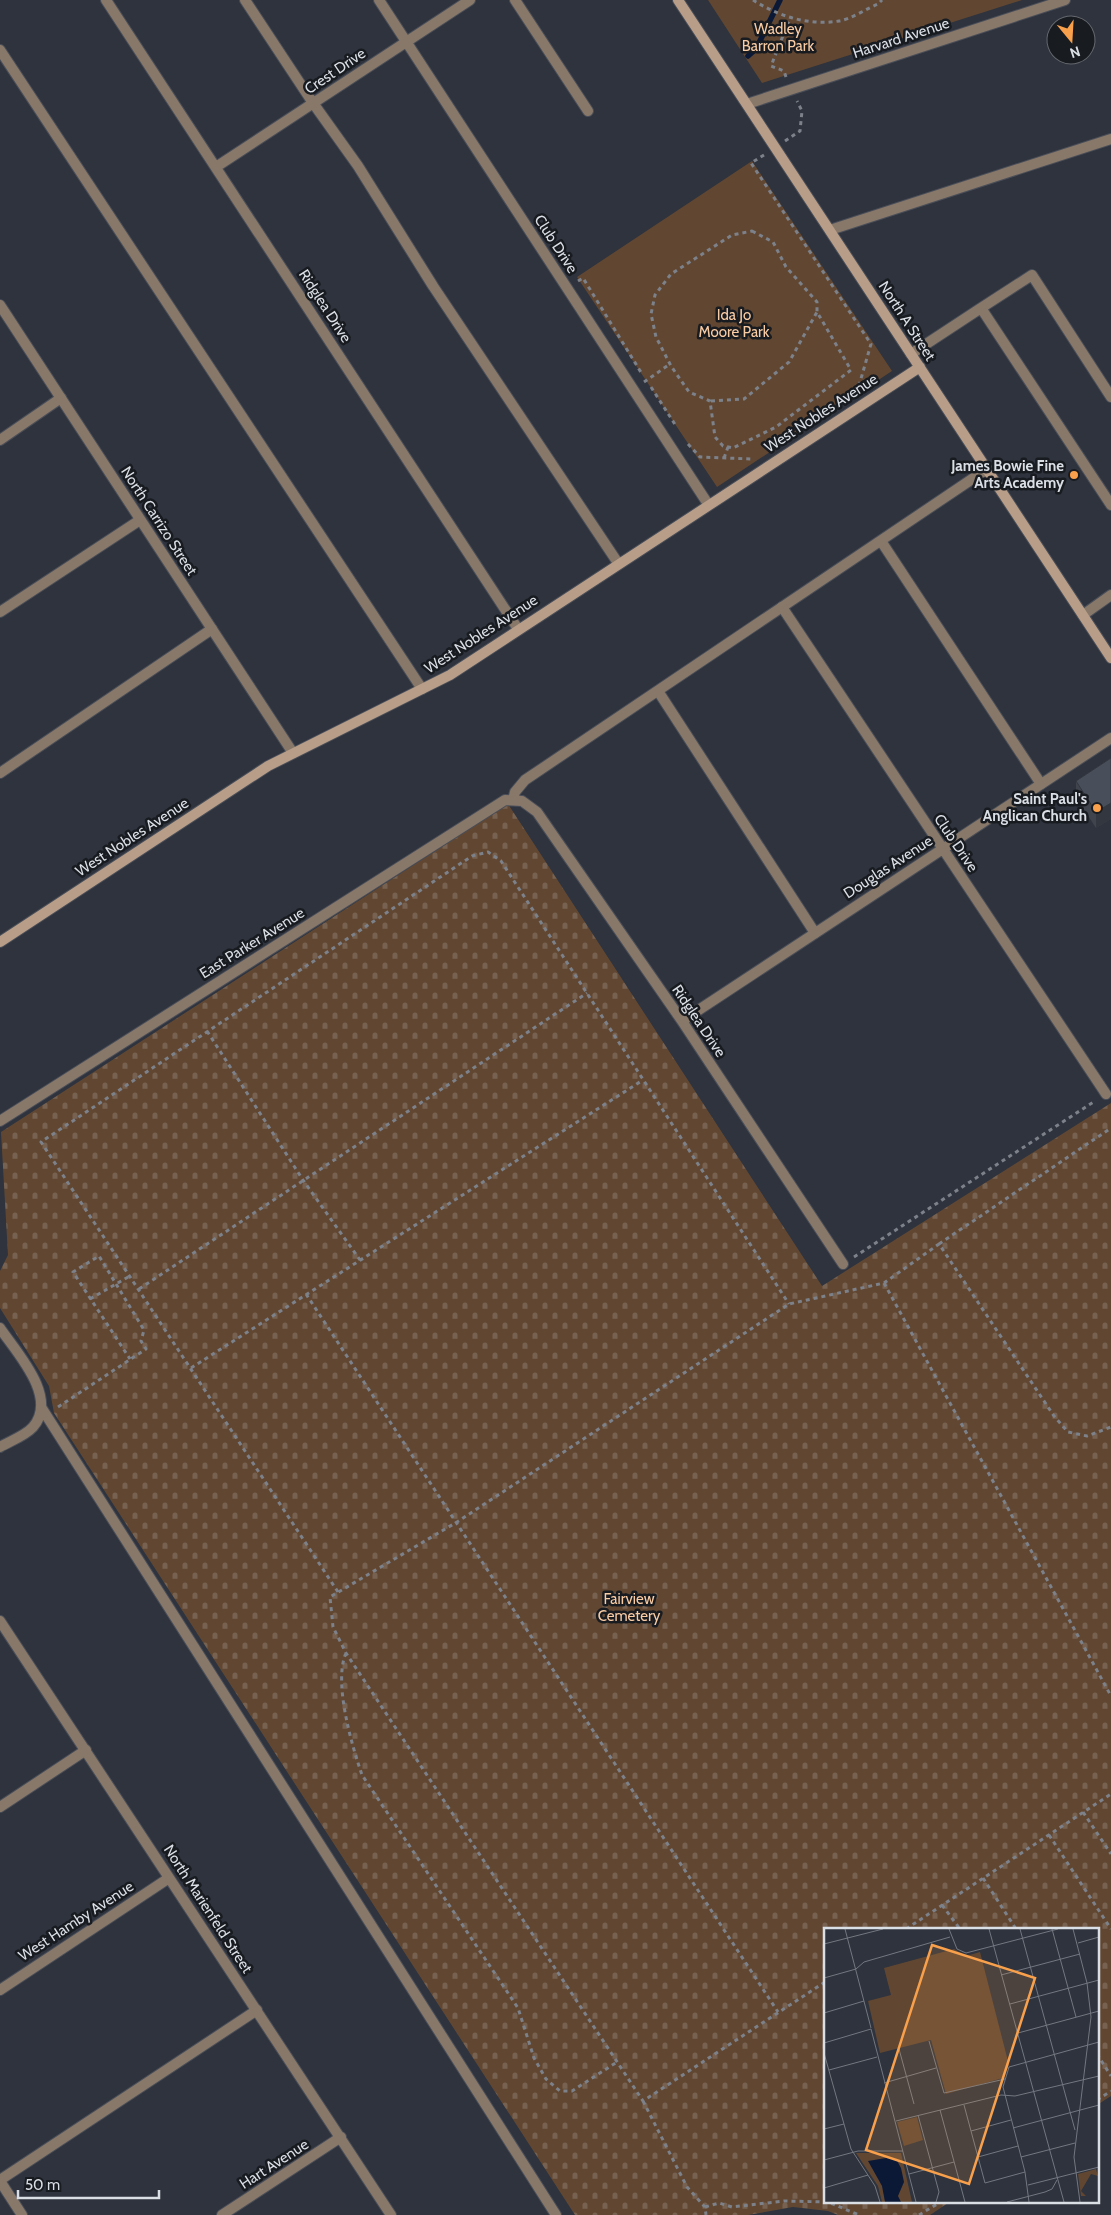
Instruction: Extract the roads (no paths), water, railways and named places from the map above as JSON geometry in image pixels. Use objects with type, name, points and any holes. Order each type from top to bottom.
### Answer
[{"type":"street","name":"Ridglea Drive","points":[[106,0],[518,628]]},
{"type":"street","points":[[245,0],[313,104],[358,166],[433,286],[618,563]]},
{"type":"street","name":"Club Drive","points":[[379,0],[708,504]]},
{"type":"street","name":"Crest Drive","points":[[216,167],[470,0]]},
{"type":"street","points":[[515,0],[588,111]]},
{"type":"street","name":"North A Street","points":[[678,0],[1111,658]]},
{"type":"street","name":"Harvard Avenue","points":[[747,104],[1065,0]]},
{"type":"street","points":[[0,50],[78,171],[234,403],[422,689]]},
{"type":"street","points":[[830,230],[1111,139]]},
{"type":"street","points":[[911,354],[1032,275],[1111,397]]},
{"type":"street","name":"North Carrizo Street","points":[[0,306],[293,753]]},
{"type":"street","points":[[981,308],[1111,505]]},
{"type":"street","name":"West Nobles Avenue","points":[[0,942],[268,766],[450,675],[518,628],[920,367]]},
{"type":"street","points":[[0,440],[61,398]]},
{"type":"street","points":[[518,801],[514,792],[525,780],[987,469]]},
{"type":"street","points":[[0,612],[140,520]]},
{"type":"street","points":[[881,541],[1041,784]]},
{"type":"street","points":[[1083,615],[1111,595]]},
{"type":"street","name":"Club Drive","points":[[782,608],[1106,1094]]},
{"type":"street","points":[[0,773],[212,629]]},
{"type":"street","points":[[658,691],[815,933]]},
{"type":"street","name":"Douglas Avenue","points":[[682,1021],[1111,738]]},
{"type":"street","name":"East Parker Avenue","points":[[0,1120],[505,800],[518,801]]},
{"type":"street","name":"Ridglea Drive","points":[[518,801],[537,812],[682,1021],[843,1264]]},
{"type":"street","points":[[0,1328],[39,1388],[41,1395],[41,1407],[33,1427],[0,1447]]},
{"type":"street","points":[[41,1407],[556,2215]]},
{"type":"street","name":"North Marienfeld Street","points":[[0,1621],[391,2215]]},
{"type":"street","points":[[0,1807],[86,1750]]},
{"type":"street","name":"West Hamby Avenue","points":[[0,1990],[169,1878]]},
{"type":"street","points":[[22,2215],[0,2181],[257,2010]]},
{"type":"street","name":"Hart Avenue","points":[[222,2215],[341,2137]]},
{"type":"waterway","points":[[748,56],[756,49],[780,0]]},
{"type":"place","name":"James Bowie Fine Arts Academy","points":[[1074,475]]},
{"type":"place","name":"Saint Paul's Anglican Church","points":[[1097,808]]},
{"type":"park label","name":"Wadley Barron Park","points":[[778,38]]},
{"type":"park label","name":"Ida Jo Moore Park","points":[[734,324]]},
{"type":"park label","name":"Fairview Cemetery","points":[[629,1608]]}]
